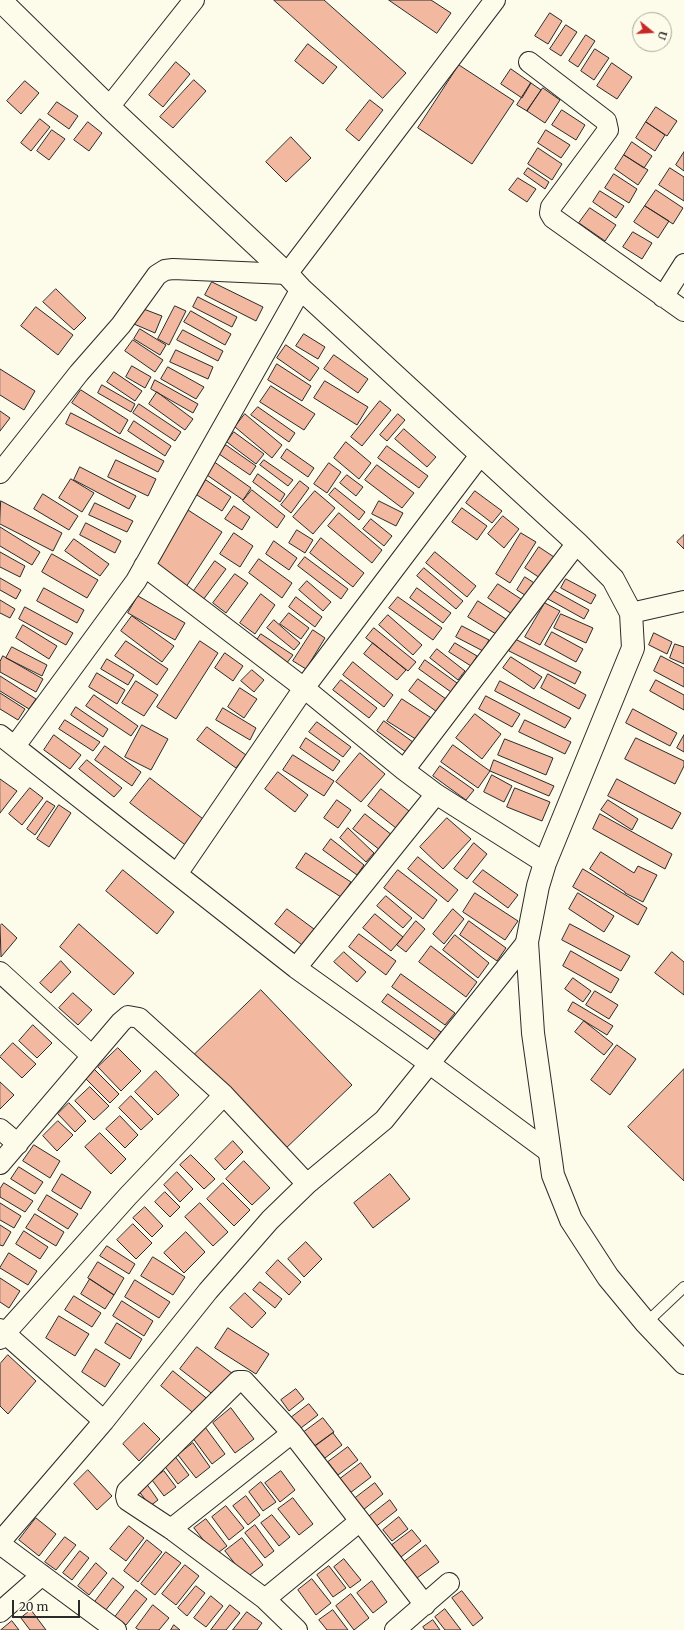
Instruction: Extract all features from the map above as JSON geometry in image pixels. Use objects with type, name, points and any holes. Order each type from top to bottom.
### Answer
[{"type":"main road","points":[[0,0],[109,107],[294,281],[577,543],[613,579],[631,613],[633,648],[545,863],[538,886],[527,942],[533,1033],[553,1175],[571,1220],[608,1277],[646,1323],[684,1363]]},
{"type":"street","points":[[109,107],[194,0]]},
{"type":"street","points":[[495,0],[294,281],[136,581],[8,741],[296,968],[549,1152]]},
{"type":"street","points":[[529,62],[606,121],[608,130],[551,207],[550,213],[559,222],[684,312]]},
{"type":"street","points":[[663,297],[684,264]]},
{"type":"street","points":[[0,473],[161,272],[173,269],[294,281]]},
{"type":"street","points":[[177,874],[304,688],[481,454]]},
{"type":"street","points":[[404,770],[577,543]]},
{"type":"street","points":[[144,566],[304,688],[404,770],[436,794],[545,863]]},
{"type":"street","points":[[631,613],[684,600]]},
{"type":"street","points":[[296,968],[436,794]]},
{"type":"street","points":[[116,1630],[0,1543],[104,1421],[208,1291],[270,1220],[307,1184],[384,1120],[527,942]]},
{"type":"street","points":[[0,972],[92,1056]]},
{"type":"street","points":[[0,1164],[121,1022],[128,1016],[139,1018],[224,1095],[307,1184]]},
{"type":"street","points":[[104,1421],[2,1334],[128,1196],[224,1095]]},
{"type":"street","points":[[0,1129],[18,1144]]},
{"type":"street","points":[[297,1630],[265,1599],[171,1529],[127,1500],[126,1496],[127,1491],[238,1381],[244,1381],[292,1433],[425,1605]]},
{"type":"street","points":[[171,1529],[292,1433]]},
{"type":"street","points":[[265,1599],[360,1520]]},
{"type":"street","points":[[0,1612],[42,1575]]},
{"type":"street","points":[[395,1630],[448,1583]]},
{"type":"lane","points":[[646,1323],[684,1287]]},
{"type":"building","points":[[274,0],[324,0],[406,73],[383,98]]},
{"type":"building","points":[[389,0],[431,0],[451,13],[437,33]]},
{"type":"building","points":[[550,13],[562,21],[548,44],[535,36]]},
{"type":"building","points":[[566,25],[577,32],[561,56],[550,49]]},
{"type":"building","points":[[586,35],[595,41],[578,67],[569,61]]},
{"type":"building","points":[[308,44],[337,67],[323,84],[295,61]]},
{"type":"building","points":[[595,49],[609,58],[594,80],[581,71]]},
{"type":"building","points":[[176,62],[190,74],[163,107],[149,95]]},
{"type":"building","points":[[612,63],[632,77],[617,99],[597,86]]},
{"type":"building","points":[[459,65],[514,101],[472,164],[418,128]]},
{"type":"building","points":[[511,69],[531,83],[522,98],[501,84]]},
{"type":"building","points":[[194,80],[206,91],[173,128],[160,117]]},
{"type":"building","points":[[25,81],[39,93],[21,114],[7,101]]},
{"type":"building","points":[[531,83],[541,90],[527,111],[517,105]]},
{"type":"building","points":[[543,88],[560,100],[545,123],[527,111]]},
{"type":"building","points":[[370,100],[383,110],[359,141],[346,130]]},
{"type":"building","points":[[57,102],[78,116],[69,129],[48,114]]},
{"type":"building","points":[[656,107],[677,121],[667,136],[646,122]]},
{"type":"building","points":[[562,110],[585,125],[576,140],[552,125]]},
{"type":"building","points":[[40,119],[50,127],[31,151],[21,143]]},
{"type":"building","points":[[88,122],[102,133],[89,151],[74,140]]},
{"type":"building","points":[[646,122],[665,135],[655,151],[636,138]]},
{"type":"building","points":[[52,130],[65,139],[49,160],[37,151]]},
{"type":"building","points":[[546,130],[570,145],[561,158],[538,143]]},
{"type":"building","points":[[291,137],[311,158],[286,182],[266,162]]},
{"type":"building","points":[[632,142],[652,156],[644,168],[624,155]]},
{"type":"building","points":[[538,148],[562,164],[552,180],[528,164]]},
{"type":"building","points":[[684,152],[684,171],[676,165]]},
{"type":"building","points":[[624,155],[648,170],[638,185],[615,169]]},
{"type":"building","points":[[528,168],[549,182],[545,189],[524,174]]},
{"type":"building","points":[[670,168],[684,177],[684,201],[659,185]]},
{"type":"building","points":[[614,174],[637,189],[629,203],[605,188]]},
{"type":"building","points":[[518,178],[536,189],[527,202],[509,190]]},
{"type":"building","points":[[656,190],[683,208],[673,224],[645,206]]},
{"type":"building","points":[[600,191],[624,206],[616,218],[593,202]]},
{"type":"building","points":[[645,206],[669,221],[658,238],[634,222]]},
{"type":"building","points":[[590,208],[616,225],[605,241],[579,223]]},
{"type":"building","points":[[633,232],[652,243],[642,259],[623,247]]},
{"type":"building","points":[[212,282],[263,307],[256,321],[205,295]]},
{"type":"building","points":[[56,289],[86,318],[74,330],[43,302]]},
{"type":"building","points":[[198,297],[237,317],[232,327],[193,307]]},
{"type":"building","points":[[175,306],[186,311],[169,345],[158,339]]},
{"type":"building","points":[[36,307],[73,335],[58,355],[21,326]]},
{"type":"building","points":[[141,308],[162,316],[155,333],[134,324]]},
{"type":"building","points":[[191,311],[231,334],[225,345],[184,322]]},
{"type":"building","points":[[140,329],[166,345],[160,355],[134,339]]},
{"type":"building","points":[[183,330],[223,351],[218,361],[177,340]]},
{"type":"building","points":[[304,334],[325,347],[318,359],[296,346]]},
{"type":"building","points":[[133,340],[163,360],[155,372],[125,351]]},
{"type":"building","points":[[286,345],[319,368],[310,381],[277,358]]},
{"type":"building","points":[[176,350],[213,367],[208,379],[170,362]]},
{"type":"building","points":[[334,355],[368,379],[358,393],[324,369]]},
{"type":"building","points":[[277,364],[311,386],[302,401],[268,380]]},
{"type":"building","points":[[132,366],[151,377],[145,388],[126,377]]},
{"type":"building","points":[[168,367],[204,387],[196,399],[161,379]]},
{"type":"building","points":[[0,369],[35,391],[24,410],[0,395]]},
{"type":"building","points":[[114,372],[142,391],[135,401],[107,382]]},
{"type":"building","points":[[155,380],[198,404],[193,413],[151,389]]},
{"type":"building","points":[[325,381],[368,407],[357,425],[314,398]]},
{"type":"building","points":[[102,385],[135,404],[131,412],[98,393]]},
{"type":"building","points":[[271,386],[315,414],[304,430],[260,402]]},
{"type":"building","points":[[81,390],[128,420],[120,434],[72,403]]},
{"type":"building","points":[[157,392],[193,419],[185,430],[149,404]]},
{"type":"building","points":[[380,401],[391,410],[362,446],[351,437]]},
{"type":"building","points":[[139,404],[181,432],[175,441],[133,413]]},
{"type":"building","points":[[258,407],[295,433],[289,442],[251,415]]},
{"type":"building","points":[[0,411],[10,418],[0,431]]},
{"type":"building","points":[[71,413],[164,461],[158,472],[66,424]]},
{"type":"building","points":[[245,414],[282,445],[272,458],[235,427]]},
{"type":"building","points":[[398,414],[405,420],[387,441],[380,435]]},
{"type":"building","points":[[134,421],[171,446],[165,456],[128,431]]},
{"type":"building","points":[[404,429],[436,457],[427,467],[395,439]]},
{"type":"building","points":[[234,432],[264,454],[256,464],[227,442]]},
{"type":"building","points":[[346,442],[371,463],[359,479],[334,458]]},
{"type":"building","points":[[226,445],[256,466],[250,475],[219,454]]},
{"type":"building","points":[[387,446],[428,476],[419,488],[378,458]]},
{"type":"building","points":[[287,449],[314,468],[308,477],[281,458]]},
{"type":"building","points":[[116,460],[156,479],[148,496],[108,477]]},
{"type":"building","points":[[264,460],[293,480],[288,486],[260,465]]},
{"type":"building","points":[[213,461],[251,488],[243,500],[204,473]]},
{"type":"building","points":[[329,463],[341,472],[327,493],[314,484]]},
{"type":"building","points":[[377,465],[414,493],[402,508],[365,480]]},
{"type":"building","points":[[80,467],[136,496],[129,509],[74,480]]},
{"type":"building","points":[[258,474],[285,494],[280,502],[253,482]]},
{"type":"building","points":[[347,475],[363,487],[356,496],[340,483]]},
{"type":"building","points":[[71,479],[94,493],[82,512],[59,498]]},
{"type":"building","points":[[206,480],[231,497],[222,511],[197,495]]},
{"type":"building","points":[[300,481],[309,488],[291,513],[281,505]]},
{"type":"building","points":[[335,488],[365,512],[359,520],[329,495]]},
{"type":"building","points":[[252,490],[285,516],[277,528],[243,501]]},
{"type":"building","points":[[315,491],[335,508],[313,534],[293,517]]},
{"type":"building","points":[[475,491],[502,511],[492,523],[466,503]]},
{"type":"building","points":[[43,494],[78,516],[69,530],[34,509]]},
{"type":"building","points":[[1,501],[62,533],[53,551],[0,524]]},
{"type":"building","points":[[379,501],[403,513],[396,526],[372,514]]},
{"type":"building","points":[[95,503],[133,521],[127,532],[89,515]]},
{"type":"building","points":[[234,506],[250,517],[242,530],[225,519]]},
{"type":"building","points":[[462,508],[487,526],[477,540],[452,522]]},
{"type":"building","points":[[188,510],[222,532],[184,590],[150,567]]},
{"type":"building","points":[[339,513],[382,550],[372,563],[328,526]]},
{"type":"building","points":[[503,516],[519,529],[504,548],[488,534]]},
{"type":"building","points":[[371,519],[392,536],[384,546],[363,529]]},
{"type":"building","points":[[86,523],[121,541],[115,553],[80,535]]},
{"type":"building","points":[[0,527],[40,552],[32,565],[0,546]]},
{"type":"building","points":[[297,530],[313,540],[305,553],[289,543]]},
{"type":"building","points":[[234,533],[253,546],[240,567],[220,554]]},
{"type":"building","points":[[521,533],[536,542],[510,583],[496,574]]},
{"type":"building","points":[[684,535],[684,549],[677,542]]},
{"type":"building","points":[[321,538],[364,573],[353,587],[310,553]]},
{"type":"building","points":[[74,539],[109,564],[100,576],[65,551]]},
{"type":"building","points":[[274,541],[297,558],[289,570],[266,554]]},
{"type":"building","points":[[539,547],[554,557],[540,578],[525,568]]},
{"type":"building","points":[[0,552],[25,566],[20,577],[0,567]]},
{"type":"building","points":[[435,552],[476,586],[467,597],[426,563]]},
{"type":"building","points":[[52,554],[98,580],[87,598],[42,572]]},
{"type":"building","points":[[305,557],[348,589],[341,599],[298,566]]},
{"type":"building","points":[[259,559],[292,583],[282,598],[249,573]]},
{"type":"building","points":[[215,561],[226,569],[203,600],[193,592]]},
{"type":"building","points":[[424,568],[463,601],[456,609],[417,576]]},
{"type":"building","points":[[235,574],[248,583],[226,613],[213,603]]},
{"type":"building","points":[[525,577],[539,586],[531,599],[517,590]]},
{"type":"building","points":[[0,578],[21,590],[16,599],[0,590]]},
{"type":"building","points":[[566,579],[596,595],[591,604],[561,588]]},
{"type":"building","points":[[307,581],[331,602],[323,611],[299,590]]},
{"type":"building","points":[[498,584],[524,601],[515,616],[488,598]]},
{"type":"building","points":[[44,588],[84,610],[77,623],[37,601]]},
{"type":"building","points":[[417,588],[451,613],[443,623],[410,598]]},
{"type":"building","points":[[553,590],[589,610],[584,619],[548,599]]},
{"type":"building","points":[[261,594],[275,605],[255,634],[240,623]]},
{"type":"building","points":[[138,596],[185,623],[175,640],[128,613]]},
{"type":"building","points":[[296,597],[322,617],[315,627],[289,607]]},
{"type":"building","points":[[398,597],[442,628],[433,640],[389,608]]},
{"type":"building","points":[[0,600],[15,609],[10,618],[0,613]]},
{"type":"building","points":[[478,601],[506,619],[496,634],[468,617]]},
{"type":"building","points":[[545,603],[560,611],[540,645],[525,637]]},
{"type":"building","points":[[25,607],[73,633],[66,645],[19,619]]},
{"type":"building","points":[[289,613],[309,628],[301,639],[280,624]]},
{"type":"building","points":[[561,614],[593,628],[586,643],[554,628]]},
{"type":"building","points":[[388,615],[422,645],[413,655],[379,625]]},
{"type":"building","points":[[132,616],[174,646],[162,662],[121,631]]},
{"type":"building","points":[[274,620],[300,643],[294,650],[267,628]]},
{"type":"building","points":[[23,625],[57,646],[49,659],[16,638]]},
{"type":"building","points":[[462,626],[489,640],[483,651],[456,637]]},
{"type":"building","points":[[374,628],[416,662],[408,671],[366,638]]},
{"type":"building","points":[[313,630],[325,638],[306,669],[293,661]]},
{"type":"building","points":[[552,632],[583,649],[576,662],[545,645]]},
{"type":"building","points":[[654,633],[672,642],[667,654],[649,645]]},
{"type":"building","points":[[261,634],[293,655],[286,664],[255,643]]},
{"type":"building","points":[[515,639],[581,672],[575,684],[509,651]]},
{"type":"building","points":[[126,641],[168,669],[157,685],[115,656]]},
{"type":"building","points":[[200,641],[218,653],[176,719],[157,707]]},
{"type":"building","points":[[373,643],[406,670],[397,680],[364,654]]},
{"type":"building","points":[[455,643],[477,656],[471,666],[449,652]]},
{"type":"building","points":[[675,644],[684,647],[684,664],[670,658]]},
{"type":"building","points":[[12,647],[47,665],[42,676],[6,658]]},
{"type":"building","points":[[437,649],[465,671],[458,680],[430,658]]},
{"type":"building","points":[[225,653],[243,666],[233,681],[215,668]]},
{"type":"building","points":[[3,656],[43,679],[36,692],[0,672],[0,662]]},
{"type":"building","points":[[661,656],[684,668],[684,687],[654,671]]},
{"type":"building","points":[[511,657],[542,677],[534,689],[503,668]]},
{"type":"building","points":[[107,659],[134,675],[128,685],[101,669]]},
{"type":"building","points":[[425,660],[457,683],[451,692],[419,669]]},
{"type":"building","points":[[353,662],[393,695],[384,707],[343,675]]},
{"type":"building","points":[[252,670],[264,680],[254,692],[241,681]]},
{"type":"building","points":[[97,673],[125,690],[117,704],[89,687]]},
{"type":"building","points":[[548,674],[586,695],[579,709],[541,688]]},
{"type":"building","points":[[0,676],[36,699],[29,709],[0,691]]},
{"type":"building","points":[[418,679],[446,699],[437,712],[409,691]]},
{"type":"building","points":[[341,680],[377,708],[369,718],[333,690]]},
{"type":"building","points":[[656,680],[684,695],[684,710],[650,691]]},
{"type":"building","points":[[136,681],[158,695],[144,716],[122,703]]},
{"type":"building","points":[[500,681],[571,718],[565,728],[495,691]]},
{"type":"building","points":[[240,688],[257,699],[244,718],[228,707]]},
{"type":"building","points":[[0,693],[25,709],[18,720],[0,709]]},
{"type":"building","points":[[94,695],[138,726],[131,736],[86,706]]},
{"type":"building","points":[[486,696],[520,714],[512,727],[479,709]]},
{"type":"building","points":[[402,699],[436,721],[422,743],[387,721]]},
{"type":"building","points":[[76,707],[108,729],[103,737],[71,715]]},
{"type":"building","points":[[223,708],[256,728],[250,740],[216,720]]},
{"type":"building","points":[[633,709],[677,733],[670,746],[626,723]]},
{"type":"building","points":[[475,714],[501,734],[482,759],[456,738]]},
{"type":"building","points":[[65,720],[100,742],[93,751],[59,729]]},
{"type":"building","points":[[525,720],[571,742],[565,754],[519,732]]},
{"type":"building","points":[[384,721],[417,745],[410,755],[377,731]]},
{"type":"building","points":[[317,722],[351,747],[343,757],[309,732]]},
{"type":"building","points":[[142,725],[168,739],[151,770],[125,757]]},
{"type":"building","points":[[207,727],[246,755],[236,768],[197,740]]},
{"type":"building","points":[[54,735],[81,755],[70,769],[44,750]]},
{"type":"building","points":[[684,735],[684,752],[677,748]]},
{"type":"building","points":[[306,738],[340,761],[333,771],[300,748]]},
{"type":"building","points":[[636,738],[684,761],[684,766],[675,784],[625,759]]},
{"type":"building","points":[[505,739],[553,758],[546,775],[498,755]]},
{"type":"building","points":[[453,745],[490,771],[478,788],[441,762]]},
{"type":"building","points":[[105,746],[141,772],[132,786],[95,760]]},
{"type":"building","points":[[360,753],[385,774],[361,802],[336,782]]},
{"type":"building","points":[[293,755],[334,781],[324,796],[283,770]]},
{"type":"building","points":[[87,760],[122,788],[114,797],[79,769]]},
{"type":"building","points":[[494,760],[554,786],[549,796],[490,771]]},
{"type":"building","points":[[440,766],[474,790],[466,800],[433,776]]},
{"type":"building","points":[[278,772],[308,795],[295,812],[265,789]]},
{"type":"building","points":[[492,775],[512,786],[504,802],[484,792]]},
{"type":"building","points":[[150,778],[207,822],[188,847],[130,803]]},
{"type":"building","points":[[0,779],[17,791],[0,813]]},
{"type":"building","points":[[617,779],[681,813],[672,829],[608,796]]},
{"type":"building","points":[[30,788],[43,798],[22,825],[9,814]]},
{"type":"building","points":[[515,788],[550,802],[542,821],[507,807]]},
{"type":"building","points":[[381,789],[409,811],[396,828],[368,806]]},
{"type":"building","points":[[337,800],[351,810],[338,828],[324,818]]},
{"type":"building","points":[[608,800],[638,819],[632,830],[601,810]]},
{"type":"building","points":[[47,801],[55,806],[35,835],[27,829]]},
{"type":"building","points":[[59,805],[71,813],[49,847],[37,839]]},
{"type":"building","points":[[365,814],[392,835],[380,850],[353,829]]},
{"type":"building","points":[[600,814],[672,854],[665,869],[593,829]]},
{"type":"building","points":[[447,818],[471,839],[443,869],[420,847]]},
{"type":"building","points":[[348,828],[374,853],[366,862],[340,838]]},
{"type":"building","points":[[331,839],[364,865],[357,875],[323,850]]},
{"type":"building","points":[[474,843],[487,854],[467,879],[454,869]]},
{"type":"building","points":[[601,852],[634,873],[638,866],[657,875],[643,902],[625,893],[590,869]]},
{"type":"building","points":[[306,853],[351,882],[341,897],[296,868]]},
{"type":"building","points":[[418,857],[458,890],[448,902],[408,869]]},
{"type":"building","points":[[583,869],[647,908],[638,925],[573,887]]},
{"type":"building","points":[[123,870],[174,912],[157,934],[106,891]]},
{"type":"building","points":[[398,870],[437,900],[423,919],[384,888]]},
{"type":"building","points":[[483,870],[518,895],[508,908],[473,882]]},
{"type":"building","points":[[475,893],[518,921],[505,940],[463,912]]},
{"type":"building","points":[[578,893],[614,916],[604,932],[569,909]]},
{"type":"building","points":[[386,896],[412,918],[403,928],[377,906]]},
{"type":"building","points":[[287,909],[318,932],[306,948],[275,924]]},
{"type":"building","points":[[453,909],[464,919],[444,944],[433,934]]},
{"type":"building","points":[[375,914],[403,937],[391,951],[363,928]]},
{"type":"building","points":[[416,921],[425,929],[406,952],[397,945]]},
{"type":"building","points":[[469,921],[506,948],[497,961],[460,935]]},
{"type":"building","points":[[2,924],[17,938],[1,957],[0,926]]},
{"type":"building","points":[[79,924],[134,973],[114,995],[60,947]]},
{"type":"building","points":[[570,924],[630,956],[621,971],[562,940]]},
{"type":"building","points":[[359,934],[396,961],[386,975],[349,947]]},
{"type":"building","points":[[455,935],[489,963],[478,978],[443,950]]},
{"type":"building","points":[[431,946],[477,982],[466,997],[419,962]]},
{"type":"building","points":[[571,951],[619,979],[611,993],[563,966]]},
{"type":"building","points":[[344,952],[366,972],[357,982],[334,962]]},
{"type":"building","points":[[672,952],[684,962],[684,995],[655,973]]},
{"type":"building","points":[[61,961],[71,972],[51,993],[40,983]]},
{"type":"building","points":[[401,974],[455,1013],[445,1025],[392,987]]},
{"type":"building","points":[[573,978],[591,991],[583,1002],[565,989]]},
{"type":"building","points":[[261,990],[352,1085],[283,1151],[193,1056]]},
{"type":"building","points":[[595,991],[618,1005],[609,1019],[586,1005]]},
{"type":"building","points":[[73,993],[92,1010],[78,1025],[59,1008]]},
{"type":"building","points":[[388,994],[441,1032],[435,1040],[382,1002]]},
{"type":"building","points":[[573,1002],[613,1026],[607,1035],[568,1011]]},
{"type":"building","points":[[584,1021],[613,1044],[604,1055],[575,1032]]},
{"type":"building","points":[[33,1025],[52,1043],[37,1058],[19,1041]]},
{"type":"building","points":[[13,1043],[36,1064],[22,1078],[0,1057]]},
{"type":"building","points":[[617,1045],[636,1059],[610,1095],[591,1080]]},
{"type":"building","points":[[118,1048],[141,1071],[121,1091],[98,1067]]},
{"type":"building","points":[[94,1069],[119,1094],[110,1103],[85,1078]]},
{"type":"building","points":[[684,1069],[684,1181],[628,1127]]},
{"type":"building","points":[[156,1071],[179,1095],[158,1115],[135,1092]]},
{"type":"building","points":[[0,1082],[14,1095],[0,1109]]},
{"type":"building","points":[[90,1087],[109,1106],[94,1120],[75,1101]]},
{"type":"building","points":[[131,1096],[153,1119],[141,1130],[119,1108]]},
{"type":"building","points":[[69,1103],[86,1121],[75,1132],[58,1114]]},
{"type":"building","points":[[120,1116],[138,1135],[125,1148],[106,1129]]},
{"type":"building","points":[[58,1121],[73,1135],[57,1151],[43,1136]]},
{"type":"building","points":[[100,1133],[126,1159],[111,1174],[85,1147]]},
{"type":"building","points":[[233,1141],[243,1152],[225,1170],[215,1159]]},
{"type":"building","points":[[34,1145],[60,1161],[50,1178],[23,1161]]},
{"type":"building","points":[[191,1155],[215,1179],[204,1189],[180,1165]]},
{"type":"building","points":[[244,1161],[270,1188],[252,1205],[226,1179]]},
{"type":"building","points":[[19,1167],[43,1182],[35,1194],[11,1179]]},
{"type":"building","points":[[177,1172],[193,1189],[180,1202],[164,1185]]},
{"type":"building","points":[[62,1174],[91,1192],[81,1209],[52,1191]]},
{"type":"building","points":[[390,1174],[410,1199],[373,1228],[354,1203]]},
{"type":"building","points":[[4,1183],[33,1201],[25,1212],[0,1197],[0,1189]]},
{"type":"building","points":[[223,1183],[250,1210],[234,1226],[207,1199]]},
{"type":"building","points":[[165,1192],[180,1207],[170,1217],[155,1202]]},
{"type":"building","points":[[47,1195],[78,1214],[68,1229],[38,1210]]},
{"type":"building","points":[[0,1203],[21,1216],[14,1228],[0,1220]]},
{"type":"building","points":[[200,1203],[228,1232],[213,1246],[185,1217]]},
{"type":"building","points":[[145,1207],[163,1226],[152,1237],[133,1218]]},
{"type":"building","points":[[35,1214],[64,1232],[56,1246],[26,1228]]},
{"type":"building","points":[[133,1224],[152,1243],[136,1259],[117,1240]]},
{"type":"building","points":[[0,1225],[11,1232],[3,1246],[0,1245]]},
{"type":"building","points":[[24,1231],[48,1247],[40,1259],[16,1244]]},
{"type":"building","points":[[186,1232],[205,1252],[184,1273],[164,1253]]},
{"type":"building","points":[[306,1242],[322,1259],[304,1277],[288,1259]]},
{"type":"building","points":[[107,1246],[135,1264],[129,1274],[100,1256]]},
{"type":"building","points":[[9,1253],[37,1271],[28,1285],[0,1268]]},
{"type":"building","points":[[153,1257],[185,1277],[173,1295],[141,1276]]},
{"type":"building","points":[[278,1260],[301,1282],[289,1295],[266,1273]]},
{"type":"building","points":[[98,1262],[124,1278],[114,1295],[88,1278]]},
{"type":"building","points":[[0,1278],[20,1291],[9,1308],[0,1302]]},
{"type":"building","points":[[90,1279],[114,1295],[105,1309],[81,1294]]},
{"type":"building","points":[[135,1280],[170,1302],[159,1318],[125,1297]]},
{"type":"building","points":[[260,1282],[282,1299],[275,1308],[253,1290]]},
{"type":"building","points":[[245,1293],[266,1313],[252,1328],[230,1308]]},
{"type":"building","points":[[74,1296],[101,1313],[92,1327],[65,1310]]},
{"type":"building","points":[[122,1301],[153,1321],[144,1336],[113,1316]]},
{"type":"building","points":[[59,1316],[89,1334],[75,1356],[46,1338]]},
{"type":"building","points":[[117,1323],[142,1339],[130,1359],[105,1343]]},
{"type":"building","points":[[228,1328],[269,1354],[256,1374],[215,1348]]},
{"type":"building","points":[[197,1347],[233,1374],[215,1396],[180,1369]]},
{"type":"building","points":[[96,1349],[120,1364],[105,1387],[82,1372]]},
{"type":"building","points":[[8,1355],[36,1381],[8,1414],[0,1406],[0,1364]]},
{"type":"building","points":[[173,1371],[210,1401],[197,1416],[161,1386]]},
{"type":"building","points":[[296,1389],[304,1399],[289,1411],[281,1400]]},
{"type":"building","points":[[309,1404],[318,1415],[297,1431],[288,1420]]},
{"type":"building","points":[[231,1408],[254,1439],[235,1453],[213,1423]]},
{"type":"building","points":[[323,1418],[334,1432],[315,1446],[304,1432]]},
{"type":"building","points":[[144,1423],[160,1439],[139,1461],[123,1444]]},
{"type":"building","points":[[205,1427],[225,1454],[212,1464],[192,1437]]},
{"type":"building","points":[[333,1433],[342,1445],[325,1458],[315,1446]]},
{"type":"building","points":[[193,1443],[210,1467],[196,1478],[178,1455]]},
{"type":"building","points":[[348,1447],[358,1460],[338,1475],[328,1462]]},
{"type":"building","points":[[174,1455],[189,1475],[178,1484],[163,1464]]},
{"type":"building","points":[[361,1463],[371,1477],[350,1493],[340,1479]]},
{"type":"building","points":[[88,1470],[112,1496],[97,1510],[74,1484]]},
{"type":"building","points":[[164,1471],[176,1487],[164,1496],[152,1480]]},
{"type":"building","points":[[281,1471],[295,1490],[280,1502],[265,1483]]},
{"type":"building","points":[[261,1482],[276,1502],[263,1511],[249,1492]]},
{"type":"building","points":[[146,1483],[158,1500],[150,1506],[138,1490]]},
{"type":"building","points":[[375,1483],[383,1494],[363,1510],[354,1499]]},
{"type":"building","points":[[246,1496],[260,1515],[248,1525],[233,1506]]},
{"type":"building","points":[[293,1498],[313,1524],[299,1535],[278,1509]]},
{"type":"building","points":[[390,1500],[397,1510],[374,1528],[367,1518]]},
{"type":"building","points":[[226,1506],[244,1528],[229,1540],[212,1517]]},
{"type":"building","points":[[272,1515],[290,1537],[279,1546],[261,1523]]},
{"type":"building","points":[[399,1517],[408,1529],[392,1541],[383,1530]]},
{"type":"building","points":[[36,1518],[56,1534],[39,1556],[19,1540]]},
{"type":"building","points":[[206,1519],[227,1546],[215,1555],[194,1528]]},
{"type":"building","points":[[255,1525],[274,1551],[265,1558],[245,1533]]},
{"type":"building","points":[[129,1526],[144,1538],[126,1561],[110,1549]]},
{"type":"building","points":[[412,1530],[421,1541],[401,1557],[392,1545]]},
{"type":"building","points":[[65,1537],[76,1545],[56,1570],[45,1562]]},
{"type":"building","points":[[242,1538],[263,1565],[246,1578],[225,1551]]},
{"type":"building","points":[[147,1540],[162,1552],[138,1582],[124,1571]]},
{"type":"building","points":[[426,1545],[439,1562],[417,1578],[404,1562]]},
{"type":"building","points":[[80,1551],[89,1558],[72,1580],[63,1573]]},
{"type":"building","points":[[166,1552],[181,1563],[155,1595],[141,1584]]},
{"type":"building","points":[[344,1559],[361,1580],[350,1588],[334,1567]]},
{"type":"building","points":[[96,1563],[107,1573],[89,1595],[78,1586]]},
{"type":"building","points":[[185,1565],[199,1576],[176,1605],[162,1594]]},
{"type":"building","points":[[329,1566],[346,1588],[333,1597],[317,1575]]},
{"type":"building","points":[[113,1578],[124,1587],[105,1611],[94,1603]]},
{"type":"building","points":[[312,1579],[331,1603],[316,1615],[298,1590]]},
{"type":"building","points":[[372,1581],[387,1602],[373,1613],[357,1593]]},
{"type":"building","points":[[196,1586],[205,1593],[187,1616],[178,1608]]},
{"type":"building","points":[[136,1590],[147,1599],[126,1625],[115,1617]]},
{"type":"building","points":[[462,1591],[483,1618],[473,1626],[452,1598]]},
{"type":"building","points":[[351,1594],[369,1618],[354,1630],[336,1606]]},
{"type":"building","points":[[211,1596],[223,1606],[206,1627],[194,1618]]},
{"type":"building","points":[[153,1605],[169,1618],[159,1630],[139,1630],[136,1628]]},
{"type":"building","points":[[230,1605],[240,1613],[226,1630],[211,1630]]},
{"type":"building","points":[[445,1609],[461,1630],[445,1630],[435,1617]]},
{"type":"building","points":[[31,1610],[46,1630],[30,1630],[21,1618]]},
{"type":"building","points":[[333,1610],[348,1630],[327,1630],[319,1620]]},
{"type":"building","points":[[247,1612],[262,1623],[257,1630],[233,1630]]},
{"type":"building","points":[[433,1620],[440,1630],[425,1630],[423,1627]]},
{"type":"building","points":[[12,1621],[19,1630],[1,1630]]},
{"type":"building","points":[[174,1625],[180,1630],[171,1630]]}]
